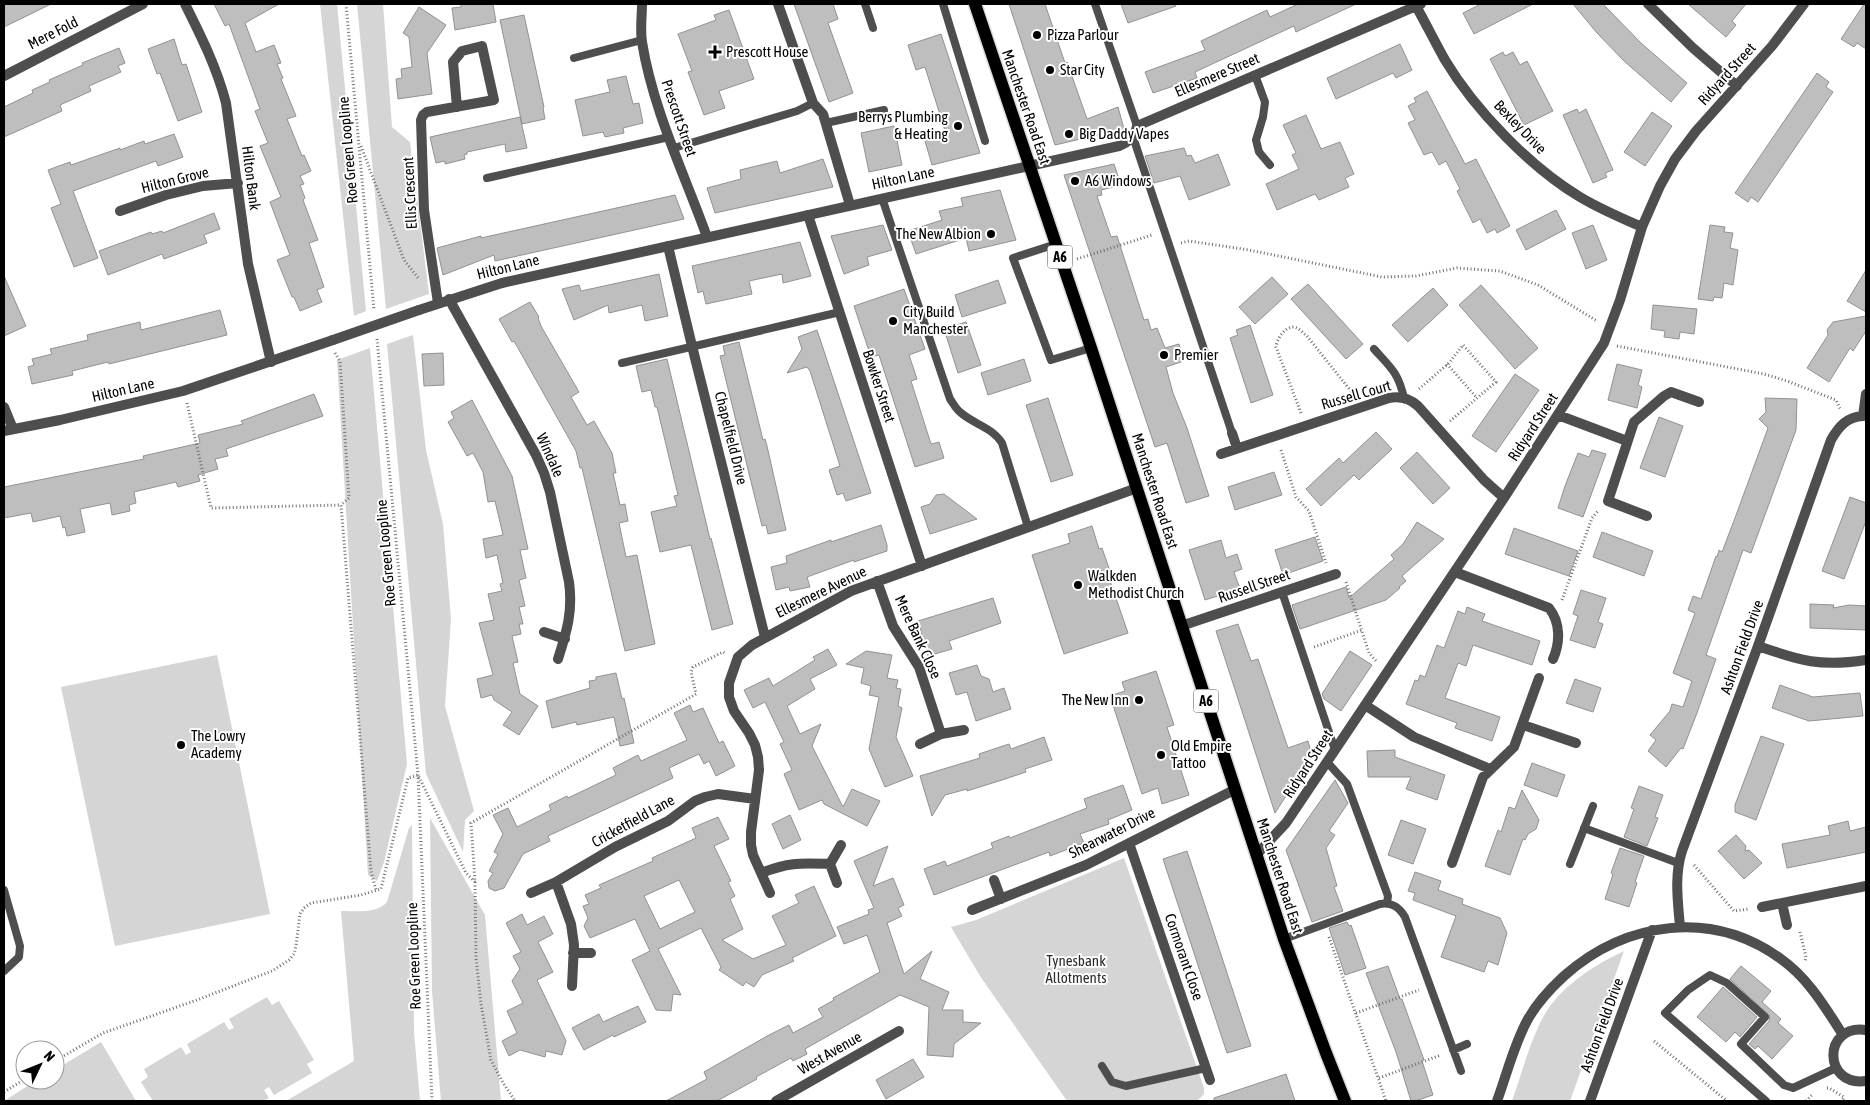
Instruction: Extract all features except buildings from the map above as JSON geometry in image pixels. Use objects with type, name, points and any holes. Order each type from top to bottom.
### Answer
[{"type":"main road","name":"Manchester Road East","points":[[975,4],[1091,348],[1284,939],[1345,1101]]},
{"type":"street","name":"Mere Fold","points":[[4,76],[143,4]]},
{"type":"street","name":"Hilton Bank","points":[[185,4],[210,54],[226,103],[248,264],[271,362]]},
{"type":"street","name":"Prescott Street","points":[[642,4],[642,40],[651,85],[707,237]]},
{"type":"street","points":[[778,4],[813,103],[823,114],[850,205]]},
{"type":"street","points":[[1648,4],[1687,42],[1737,86]]},
{"type":"street","name":"Ridyard Street","points":[[1256,854],[1286,823],[1455,572],[1604,344],[1611,329],[1642,227],[1660,186],[1675,159],[1696,131],[1772,46],[1804,4]]},
{"type":"street","name":"Ellesmere Street","points":[[1137,126],[1419,5]]},
{"type":"street","name":"Bexley Drive","points":[[1419,5],[1445,60],[1463,86],[1529,159],[1580,197],[1599,208],[1642,227]]},
{"type":"street","name":"Ellis Crescent","points":[[438,303],[424,210],[421,120],[423,115],[428,112],[457,107],[494,100],[482,46],[462,51],[453,62],[457,107]]},
{"type":"street","points":[[1029,166],[1119,146],[1133,137],[1137,126]]},
{"type":"street","name":"Hilton Lane","points":[[8,430],[184,391],[449,299],[502,283],[1029,166]]},
{"type":"street","name":"Hilton Grove","points":[[120,211],[166,195],[203,186],[238,184]]},
{"type":"street","name":"Bowker Street","points":[[808,214],[922,566]]},
{"type":"street","name":"Chapelfield Drive","points":[[668,246],[766,637]]},
{"type":"street","name":"Windale","points":[[449,299],[536,455],[544,473],[569,582],[571,600],[570,619],[558,659]]},
{"type":"street","points":[[1647,516],[1608,501],[1634,422],[1671,392],[1699,402]]},
{"type":"street","points":[[1846,421],[1855,416],[1865,416],[1866,394]]},
{"type":"street","name":"Russell Court","points":[[1220,454],[1389,398],[1406,398],[1418,406],[1484,480],[1504,498]]},
{"type":"street","points":[[4,407],[8,430]]},
{"type":"street","points":[[1558,415],[1627,441]]},
{"type":"street","name":"Ashton Field Drive","points":[[1680,928],[1676,879],[1678,863],[1832,440],[1837,429],[1846,421]]},
{"type":"street","points":[[1232,432],[1237,448]]},
{"type":"street","name":"Ellesmere Avenue","points":[[738,657],[744,650],[766,637],[852,591],[1137,488]]},
{"type":"street","points":[[1455,572],[1549,608],[1559,636],[1558,646],[1553,659]]},
{"type":"street","name":"Russell Street","points":[[1182,626],[1333,575]]},
{"type":"street","name":"Mere Bank Close","points":[[877,581],[893,626],[919,667],[941,734]]},
{"type":"street","points":[[544,632],[564,639]]},
{"type":"street","points":[[1758,646],[1799,660],[1819,663],[1866,660]]},
{"type":"street","points":[[738,657],[729,683],[729,696],[734,712],[755,745],[759,770],[751,844],[770,893]]},
{"type":"street","points":[[1452,863],[1480,785],[1490,769],[1514,747],[1540,678]]},
{"type":"street","points":[[1365,704],[1414,737],[1490,769]]},
{"type":"street","points":[[1523,725],[1576,743]]},
{"type":"street","points":[[920,744],[941,734],[964,730]]},
{"type":"street","name":"Shearwater Drive","points":[[972,910],[1086,865],[1234,790]]},
{"type":"street","name":"Cricketfield Lane","points":[[530,893],[556,882],[615,847],[668,821],[695,801],[718,794],[756,799]]},
{"type":"street","name":"Cormorant Close","points":[[1130,844],[1210,1080]]},
{"type":"street","points":[[830,864],[841,845]]},
{"type":"street","points":[[761,873],[794,862],[830,864]]},
{"type":"street","points":[[830,864],[837,883]]},
{"type":"street","points":[[994,880],[1001,899]]},
{"type":"street","points":[[556,882],[571,924],[573,953],[572,986]]},
{"type":"street","points":[[1762,907],[1866,886]]},
{"type":"street","points":[[1782,903],[1787,925]]},
{"type":"street","points":[[1497,1101],[1528,1019],[1546,994],[1578,964],[1601,949],[1628,937],[1652,930],[1680,928],[1711,929],[1738,936],[1761,946],[1782,959],[1801,976],[1817,995],[1843,1035]]},
{"type":"street","name":"Ashton Field Drive","points":[[1590,1101],[1652,930]]},
{"type":"street","points":[[573,953],[591,953]]},
{"type":"street","points":[[1866,1030],[1859,1029],[1843,1035],[1837,1042],[1833,1059],[1836,1068],[1849,1080],[1866,1081]]},
{"type":"street","name":"West Avenue","points":[[776,1101],[899,1030]]},
{"type":"lane","points":[[865,4],[873,28]]},
{"type":"lane","points":[[943,4],[985,142]]},
{"type":"lane","points":[[1095,4],[1137,126]]},
{"type":"lane","points":[[574,58],[642,40]]},
{"type":"lane","points":[[1255,75],[1264,102],[1263,117],[1256,140],[1259,152],[1270,165]]},
{"type":"lane","points":[[674,148],[797,111],[813,103]]},
{"type":"lane","points":[[826,123],[884,110]]},
{"type":"lane","points":[[487,178],[669,137]]},
{"type":"lane","points":[[1133,137],[1232,432]]},
{"type":"lane","points":[[882,198],[950,399],[958,412],[998,436],[1002,443],[1028,527]]},
{"type":"lane","points":[[1056,244],[1014,258],[1051,360],[1091,348]]},
{"type":"lane","points":[[622,363],[840,312]]},
{"type":"lane","points":[[1374,349],[1397,374],[1406,398]]},
{"type":"lane","points":[[1282,592],[1335,750]]},
{"type":"lane","points":[[1327,762],[1347,784],[1388,896],[1387,903]]},
{"type":"lane","points":[[1570,864],[1593,806]]},
{"type":"lane","points":[[1584,828],[1678,863]]},
{"type":"lane","points":[[4,890],[20,946],[19,957],[4,971]]},
{"type":"lane","points":[[1284,939],[1387,903],[1401,910],[1461,1071]]},
{"type":"lane","points":[[1766,1101],[1665,1013],[1688,990],[1710,975],[1727,983],[1765,1017],[1741,1044],[1784,1085],[1793,1088],[1836,1068]]},
{"type":"lane","points":[[1454,1050],[1467,1044]]},
{"type":"lane","points":[[1102,1066],[1112,1082],[1126,1086],[1206,1068]]},
{"type":"path","name":"Roe Green Loopline","points":[[348,4],[375,319]]},
{"type":"path","points":[[359,141],[404,260],[425,286],[436,289]]},
{"type":"path","points":[[1062,264],[1165,231]]},
{"type":"path","points":[[1170,244],[1189,241],[1249,250],[1382,277],[1416,276],[1457,268],[1500,271],[1538,285],[1611,329]]},
{"type":"path","points":[[1305,425],[1276,348],[1280,335],[1293,327],[1301,330],[1307,336],[1352,392],[1360,407]]},
{"type":"path","name":"Roe Green Loopline","points":[[376,329],[418,775],[432,1101]]},
{"type":"path","points":[[184,391],[211,508],[341,505],[349,498],[340,361],[331,341]]},
{"type":"path","points":[[1604,344],[1764,374],[1787,381],[1836,400],[1846,421]]},
{"type":"path","points":[[1406,398],[1447,364],[1463,345],[1496,382],[1440,430]]},
{"type":"path","points":[[1447,364],[1477,398]]},
{"type":"path","points":[[1276,435],[1296,496],[1309,511],[1333,575],[1343,572],[1369,653],[1388,670]]},
{"type":"path","points":[[1552,612],[1560,604],[1592,518],[1608,501]]},
{"type":"path","points":[[341,505],[371,871],[376,890]]},
{"type":"path","points":[[1302,651],[1362,630]]},
{"type":"path","points":[[515,1101],[491,1060],[481,1004],[476,958],[476,882],[471,823],[696,694],[691,672],[693,668],[722,652],[738,657]]},
{"type":"path","points":[[65,1056],[103,1033],[198,1000],[272,971],[289,960],[294,954],[300,914],[304,908],[311,903],[361,895],[380,889],[408,778],[418,775],[466,873],[476,882]]},
{"type":"path","points":[[1682,851],[1734,911],[1762,907]]},
{"type":"path","points":[[1325,924],[1386,1101]]},
{"type":"path","points":[[1787,925],[1800,930],[1806,957],[1801,976]]},
{"type":"path","points":[[1356,1013],[1430,986]]},
{"type":"path","points":[[1654,1041],[1726,1101]]},
{"type":"path","points":[[1379,1078],[1454,1050]]},
{"type":"path","points":[[4,1092],[15,1085]]},
{"type":"path","points":[[1822,1090],[1829,1088],[1844,1097],[1842,1101]]},
{"type":"path","points":[[1806,1101],[1814,1093]]},
{"type":"green space","points":[[320,4],[337,4],[366,311],[354,316]]},
{"type":"green space","points":[[357,4],[383,4],[392,127],[410,142],[429,294],[386,309]]},
{"type":"green space","points":[[413,335],[426,450],[443,524],[451,619],[445,706],[474,811],[465,820],[463,852],[426,774],[387,344]]},
{"type":"green space","points":[[370,348],[407,764],[384,862],[377,881],[368,875],[337,360]]},
{"type":"green space","points":[[217,655],[270,914],[115,946],[61,687]]},
{"type":"green space","points":[[430,818],[485,915],[501,1101],[441,1101],[432,991]]},
{"type":"green space","points":[[412,825],[414,1032],[420,1101],[286,1101],[354,1061],[341,911],[372,910],[383,906],[387,902],[409,828]]},
{"type":"green space","name":"Tynesbank Allotments","points":[[1124,858],[1204,1088],[1204,1094],[1197,1101],[1067,1101],[980,976],[951,927],[976,920]]},
{"type":"green space","points":[[1624,951],[1570,1101],[1512,1101],[1527,1055],[1546,1012],[1562,992],[1581,976],[1602,962]]},
{"type":"green space","points":[[267,997],[272,1005],[279,1001],[314,1060],[307,1064],[312,1073],[274,1095],[269,1087],[264,1090],[269,1098],[263,1101],[153,1101],[141,1082],[148,1077],[144,1069],[181,1047],[186,1055],[191,1052],[187,1044],[224,1022],[229,1030],[234,1028],[229,1019]]},
{"type":"green space","points":[[101,1042],[136,1101],[4,1101],[21,1090],[65,1090],[65,1064]]},
{"type":"place","name":"Pizza Parlour","points":[[1037,35]]},
{"type":"place","name":"Prescott House","points":[[715,52]]},
{"type":"place","name":"Star City","points":[[1050,70]]},
{"type":"place","name":"Berrys Plumbing & Heating","points":[[958,126]]},
{"type":"place","name":"Big Daddy Vapes","points":[[1069,134]]},
{"type":"place","name":"A6 Windows","points":[[1075,181]]},
{"type":"place","name":"The New Albion","points":[[991,234]]},
{"type":"place","name":"City Build Manchester","points":[[893,321]]},
{"type":"place","name":"Premier","points":[[1164,355]]},
{"type":"place","name":"Walkden Methodist Church","points":[[1078,585]]},
{"type":"place","name":"The New Inn","points":[[1139,700]]},
{"type":"place","name":"The Lowry Academy","points":[[181,745]]},
{"type":"place","name":"Old Empire Tattoo","points":[[1161,755]]}]
